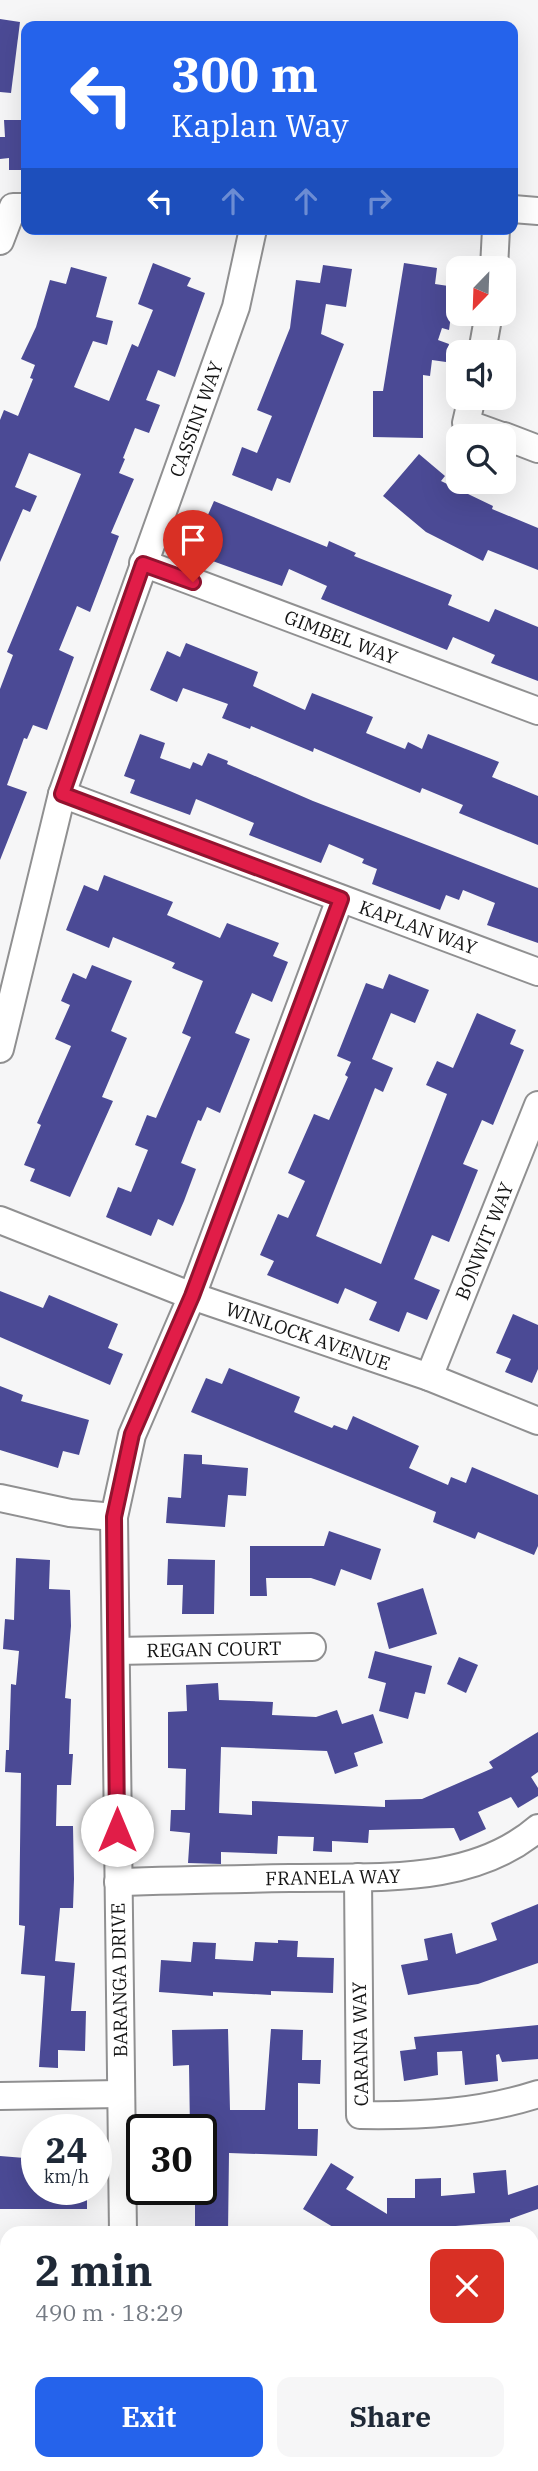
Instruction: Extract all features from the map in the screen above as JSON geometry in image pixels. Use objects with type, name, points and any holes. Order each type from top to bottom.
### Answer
[{"type":"street","points":[[0,241],[13,207],[21,207]]},
{"type":"street","points":[[518,209],[538,211]]},
{"type":"street","name":"CASSINI WAY","points":[[0,1049],[29,920],[62,794],[236,307],[252,235]]},
{"type":"street","points":[[495,256],[496,235]]},
{"type":"street","points":[[469,410],[466,422],[471,424]]},
{"type":"street","points":[[516,441],[538,449]]},
{"type":"street","name":"GIMBEL WAY","points":[[143,564],[538,711]]},
{"type":"street","name":"KAPLAN WAY","points":[[62,794],[538,972]]},
{"type":"street","name":"BARANGA DRIVE","points":[[123,2226],[114,1517],[132,1434],[192,1296],[341,899]]},
{"type":"street","name":"BONWIT WAY","points":[[429,1377],[538,1105]]},
{"type":"street","name":"WINLOCK AVENUE","points":[[0,1220],[192,1296],[429,1377],[538,1421]]},
{"type":"street","points":[[0,1498],[70,1513],[114,1517]]},
{"type":"street","name":"REGAN COURT","points":[[116,1651],[312,1647]]},
{"type":"street","name":"FRANELA WAY","points":[[118,1882],[416,1875],[447,1871],[507,1849],[538,1828]]},
{"type":"street","name":"CARANA WAY","points":[[358,1877],[360,2115],[419,2116],[469,2111],[538,2094]]},
{"type":"street","points":[[0,2096],[121,2094]]},
{"type":"building","points":[[0,19],[20,22],[11,93],[0,92]]},
{"type":"building","points":[[4,120],[21,120],[21,170],[9,170],[9,158],[0,159],[0,137],[5,137]]},
{"type":"building","points":[[153,263],[191,278],[187,286],[205,293],[175,377],[158,370],[146,400],[160,405],[149,433],[135,428],[123,458],[125,459],[119,473],[134,479],[111,533],[119,536],[90,612],[77,606],[59,650],[74,657],[47,730],[33,725],[27,739],[24,738],[7,785],[27,792],[0,860],[0,689],[13,655],[7,652],[81,474],[29,453],[15,487],[37,496],[30,512],[23,509],[0,562],[0,420],[4,410],[18,416],[33,379],[30,378],[35,365],[21,359],[36,327],[50,280],[66,284],[71,267],[107,277],[96,317],[113,321],[107,345],[93,341],[74,387],[109,401],[132,344],[138,347],[153,310],[138,304]]},
{"type":"building","points":[[404,263],[437,268],[435,284],[446,286],[446,326],[450,326],[449,330],[442,328],[438,340],[446,343],[446,362],[432,360],[430,376],[423,375],[423,438],[373,437],[373,391],[383,391]]},
{"type":"building","points":[[323,265],[352,269],[346,307],[326,304],[321,334],[344,344],[290,483],[277,478],[272,491],[232,475],[242,447],[257,453],[272,416],[257,410],[290,328],[296,280],[320,283]]},
{"type":"building","points":[[419,454],[445,476],[441,481],[446,483],[446,494],[468,494],[493,506],[492,509],[538,528],[538,570],[488,550],[483,561],[426,532],[383,496]]},
{"type":"building","points":[[214,501],[327,547],[329,541],[356,553],[354,556],[452,595],[448,605],[489,622],[495,609],[538,627],[538,681],[491,663],[495,655],[453,637],[447,650],[321,599],[327,586],[289,569],[282,586],[207,559],[213,547],[197,540]]},
{"type":"building","points":[[186,643],[258,672],[253,686],[305,710],[312,693],[373,717],[366,733],[405,749],[408,742],[422,749],[428,734],[499,762],[492,777],[538,796],[538,845],[459,813],[463,805],[422,788],[420,793],[314,748],[313,752],[251,726],[250,729],[222,718],[228,704],[183,688],[177,702],[150,690],[167,651],[180,657]]},
{"type":"building","points":[[140,734],[165,743],[160,758],[190,769],[193,762],[202,766],[208,753],[228,761],[227,764],[313,801],[538,888],[538,943],[487,925],[495,903],[463,890],[459,900],[446,895],[440,910],[372,884],[377,869],[362,863],[364,859],[329,844],[321,863],[249,835],[254,823],[196,799],[190,815],[130,793],[135,780],[124,776]]},
{"type":"building","points":[[104,875],[173,902],[167,915],[220,938],[227,923],[279,943],[273,956],[288,962],[272,1002],[252,993],[235,1033],[250,1039],[220,1113],[207,1107],[201,1121],[198,1120],[181,1163],[196,1169],[184,1201],[173,1226],[158,1219],[151,1236],[106,1217],[118,1187],[131,1192],[148,1150],[135,1145],[147,1115],[156,1118],[191,1037],[182,1033],[203,981],[172,968],[175,963],[113,937],[109,948],[66,930],[84,885],[98,891]]},
{"type":"building","points":[[92,965],[132,981],[111,1031],[127,1038],[102,1097],[113,1101],[70,1197],[30,1181],[35,1169],[24,1165],[41,1125],[37,1123],[71,1046],[55,1039],[70,1005],[61,1001],[73,973],[86,979]]},
{"type":"building","points":[[389,974],[429,990],[415,1023],[391,1013],[372,1059],[393,1068],[383,1092],[375,1088],[316,1236],[381,1264],[447,1094],[426,1085],[437,1061],[453,1068],[477,1013],[516,1030],[510,1044],[524,1050],[493,1125],[482,1120],[463,1164],[478,1170],[449,1242],[432,1235],[414,1279],[440,1290],[427,1320],[407,1312],[399,1332],[369,1320],[377,1302],[345,1288],[338,1304],[267,1275],[274,1261],[260,1255],[278,1214],[288,1218],[305,1181],[288,1173],[314,1114],[329,1120],[348,1077],[345,1075],[351,1062],[337,1056],[366,983],[383,989]]},
{"type":"building","points":[[0,1291],[43,1308],[49,1295],[118,1324],[108,1348],[123,1354],[110,1385],[0,1337]]},
{"type":"building","points":[[513,1314],[538,1325],[538,1369],[532,1383],[505,1372],[511,1359],[496,1353]]},
{"type":"building","points":[[229,1368],[300,1397],[294,1412],[332,1428],[334,1425],[347,1430],[353,1416],[419,1446],[409,1468],[448,1485],[451,1477],[466,1483],[472,1467],[538,1495],[538,1546],[534,1555],[478,1532],[475,1539],[433,1522],[436,1512],[191,1412],[206,1378],[222,1384]]},
{"type":"building","points":[[0,1386],[23,1395],[21,1401],[89,1420],[79,1455],[63,1451],[58,1468],[0,1450]]},
{"type":"building","points":[[184,1454],[202,1455],[202,1464],[248,1468],[246,1496],[228,1495],[225,1527],[166,1523],[168,1497],[181,1498]]},
{"type":"building","points":[[329,1531],[381,1549],[371,1580],[341,1569],[335,1586],[311,1578],[266,1578],[267,1596],[250,1596],[250,1546],[324,1546]]},
{"type":"building","points":[[16,1558],[50,1560],[49,1589],[70,1590],[71,1626],[65,1698],[71,1699],[69,1754],[73,1754],[71,1785],[57,1785],[56,1826],[73,1826],[73,1908],[60,1908],[55,1961],[75,1963],[71,2011],[86,2011],[85,2051],[58,2050],[58,2068],[39,2067],[45,1976],[21,1974],[25,1926],[19,1925],[21,1773],[5,1772],[6,1750],[9,1750],[11,1684],[16,1685],[19,1651],[3,1649],[5,1619],[14,1620]]},
{"type":"building","points":[[168,1559],[215,1560],[214,1614],[182,1614],[183,1585],[167,1585]]},
{"type":"building","points":[[423,1588],[437,1634],[389,1649],[377,1603]]},
{"type":"building","points":[[375,1651],[432,1666],[425,1694],[415,1692],[408,1719],[379,1711],[386,1683],[368,1678]]},
{"type":"building","points":[[459,1657],[478,1665],[466,1693],[447,1684]]},
{"type":"building","points":[[218,1683],[219,1700],[273,1702],[272,1715],[316,1717],[337,1710],[342,1724],[373,1714],[383,1743],[354,1753],[358,1766],[335,1774],[327,1751],[221,1747],[219,1813],[252,1815],[252,1801],[385,1807],[385,1800],[422,1799],[493,1768],[489,1762],[538,1732],[538,1772],[531,1777],[538,1788],[538,1796],[518,1808],[511,1797],[478,1812],[486,1829],[460,1841],[454,1828],[369,1830],[368,1843],[332,1841],[332,1852],[313,1851],[314,1837],[278,1836],[277,1854],[221,1852],[221,1864],[188,1863],[190,1833],[170,1831],[171,1810],[185,1810],[186,1769],[168,1768],[168,1712],[187,1711],[186,1685]]},
{"type":"building","points":[[538,1904],[538,1963],[478,1984],[408,1995],[401,1965],[428,1960],[424,1939],[452,1933],[456,1954],[497,1940],[491,1923]]},
{"type":"building","points":[[278,1940],[298,1941],[297,1957],[334,1958],[333,1993],[271,1991],[271,1995],[213,1992],[213,1996],[159,1992],[161,1960],[191,1962],[193,1942],[216,1943],[215,1959],[253,1961],[255,1942],[278,1943]]},
{"type":"building","points":[[538,2025],[538,2059],[502,2062],[499,2054],[496,2055],[498,2081],[465,2085],[462,2051],[437,2052],[438,2075],[404,2081],[400,2051],[416,2049],[414,2037]]},
{"type":"building","points":[[228,2029],[230,2110],[265,2110],[271,2029],[303,2030],[302,2060],[321,2060],[320,2084],[298,2083],[298,2129],[318,2129],[317,2156],[229,2153],[228,2226],[195,2226],[195,2205],[217,2205],[217,2114],[190,2114],[189,2065],[173,2066],[172,2030]]},
{"type":"building","points":[[0,2156],[21,2158],[21,2205],[87,2205],[87,2209],[0,2209]]},
{"type":"building","points":[[331,2163],[354,2177],[346,2189],[387,2214],[387,2198],[415,2198],[415,2179],[441,2178],[441,2196],[475,2193],[473,2173],[506,2170],[508,2195],[538,2185],[538,2209],[510,2219],[510,2222],[456,2226],[331,2226],[303,2209]]},
{"type":"route","points":[[117,1830],[114,1517],[123,1468],[132,1434],[192,1296],[341,899],[62,794],[143,564],[193,582]]}]
